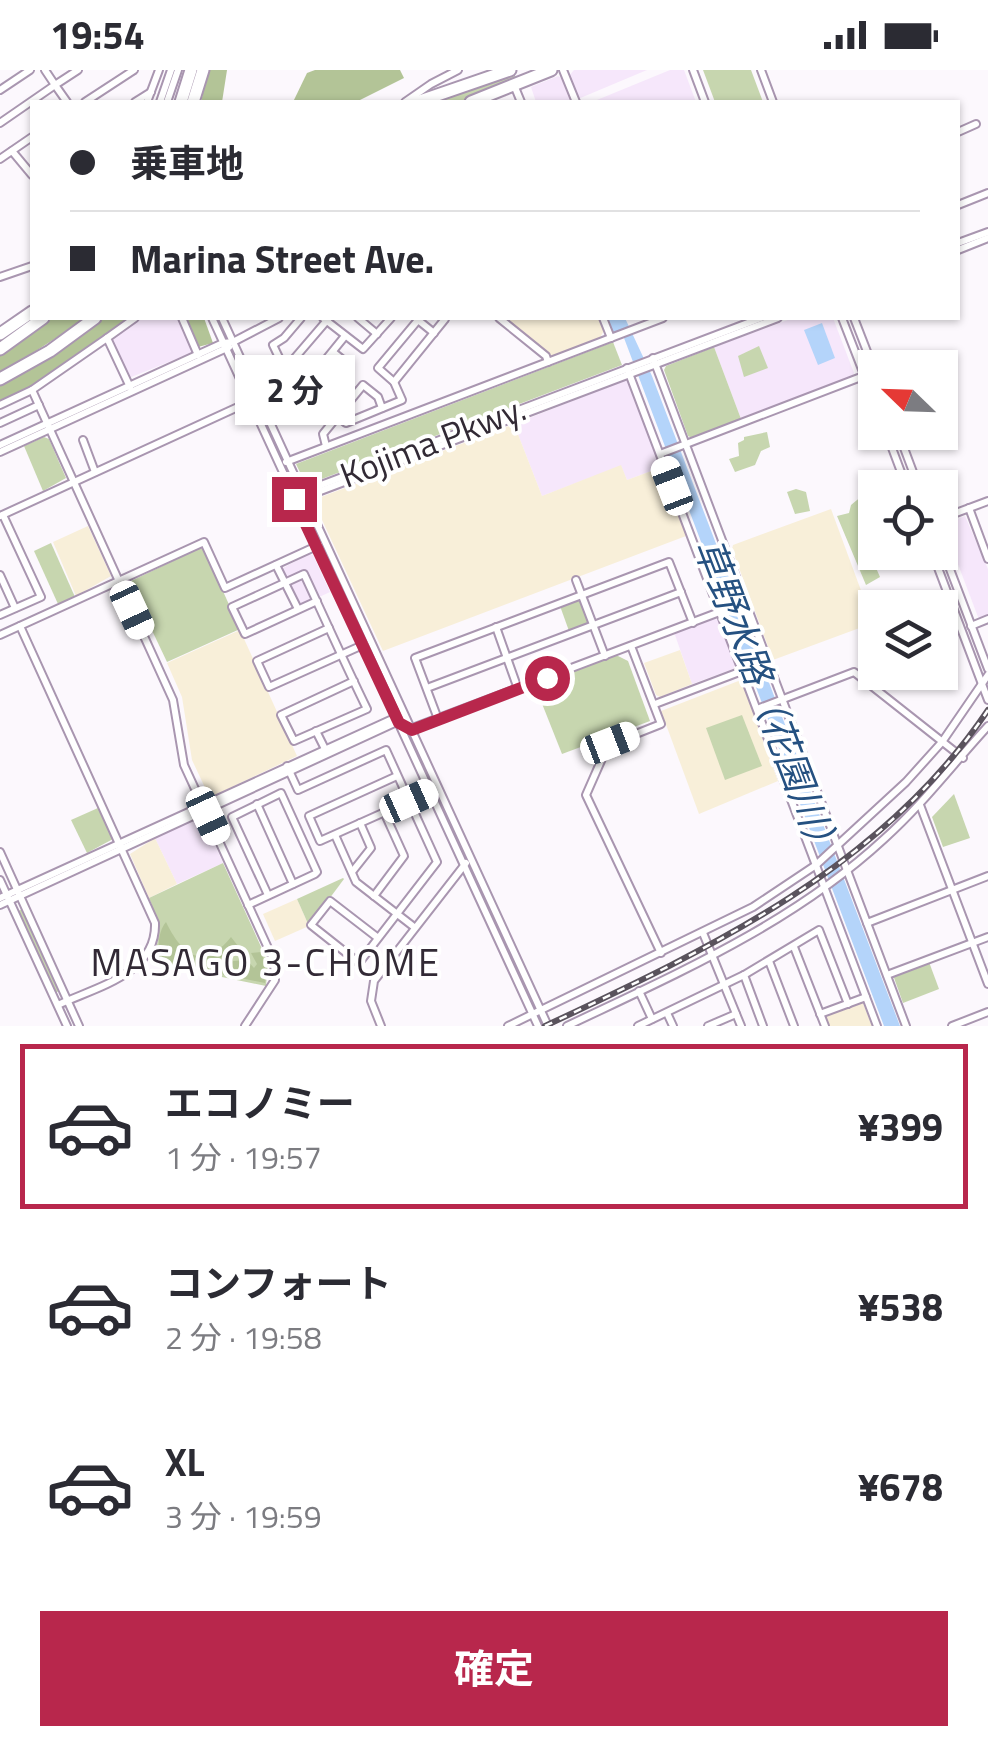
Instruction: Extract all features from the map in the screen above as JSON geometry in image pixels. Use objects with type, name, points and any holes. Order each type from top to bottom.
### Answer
[{"type":"highway","points":[[182,100],[191,70]]},
{"type":"highway","points":[[195,100],[203,70]]},
{"type":"highway","points":[[423,100],[510,70]]},
{"type":"highway","points":[[476,100],[551,70]]},
{"type":"highway","points":[[0,325],[30,312]]},
{"type":"highway","points":[[0,334],[30,312]]},
{"type":"highway","points":[[0,349],[40,320]]},
{"type":"highway","points":[[0,379],[50,351],[92,320]]},
{"type":"street","points":[[0,90],[30,70]]},
{"type":"street","points":[[45,70],[65,100]]},
{"type":"street","points":[[33,100],[78,70]]},
{"type":"street","points":[[116,70],[121,79]]},
{"type":"street","points":[[88,100],[134,70]]},
{"type":"street","points":[[148,100],[159,70]]},
{"type":"street","points":[[165,100],[174,70]]},
{"type":"street","points":[[409,100],[458,70]]},
{"type":"street","points":[[563,70],[575,100]]},
{"type":"street","points":[[692,70],[704,100]]},
{"type":"street","points":[[760,70],[773,100]]},
{"type":"street","points":[[520,82],[521,100]]},
{"type":"street","points":[[138,100],[152,91]]},
{"type":"street","points":[[0,123],[30,102]]},
{"type":"street","points":[[960,131],[976,124]]},
{"type":"street","points":[[1,157],[30,138]]},
{"type":"street","points":[[12,151],[29,166]]},
{"type":"street","points":[[960,204],[988,193]]},
{"type":"street","points":[[960,245],[988,235]]},
{"type":"street","points":[[0,277],[30,267]]},
{"type":"street","points":[[0,405],[32,390],[132,320]]},
{"type":"street","points":[[183,320],[198,355]]},
{"type":"street","points":[[213,320],[367,643],[536,1013],[538,1026]]},
{"type":"street","points":[[223,320],[299,497]]},
{"type":"street","points":[[0,449],[275,320]]},
{"type":"street","points":[[300,320],[274,344],[304,413],[315,411],[348,370],[348,364],[332,352]]},
{"type":"street","points":[[282,366],[293,360],[326,320]]},
{"type":"street","points":[[328,320],[363,349],[388,320]]},
{"type":"street","points":[[361,320],[377,334]]},
{"type":"street","points":[[337,416],[346,422],[402,400],[394,382],[378,368],[418,320],[434,333]]},
{"type":"street","points":[[394,382],[444,320]]},
{"type":"street","points":[[501,320],[546,356],[548,362]]},
{"type":"street","points":[[604,320],[612,337]]},
{"type":"street","points":[[286,462],[655,320]]},
{"type":"street","points":[[654,361],[757,320]]},
{"type":"street","points":[[654,361],[772,320]]},
{"type":"street","points":[[843,320],[858,360]]},
{"type":"street","points":[[855,320],[866,350]]},
{"type":"street","points":[[294,390],[306,384],[345,336]]},
{"type":"street","points":[[107,338],[131,389]]},
{"type":"street","points":[[131,389],[198,355],[225,346]]},
{"type":"street","points":[[654,361],[906,1026]]},
{"type":"street","name":"Kojima Pkwy.","points":[[299,497],[654,361]]},
{"type":"street","points":[[628,371],[877,1026]]},
{"type":"street","points":[[660,454],[858,378]]},
{"type":"street","points":[[326,446],[323,434],[364,385],[378,397],[382,408]]},
{"type":"street","points":[[32,390],[173,700],[182,757],[274,961],[276,974],[269,993],[245,1026]]},
{"type":"street","points":[[0,615],[41,597],[1,515],[251,401]]},
{"type":"street","points":[[0,423],[39,405]]},
{"type":"street","points":[[83,440],[96,472]]},
{"type":"street","points":[[958,512],[988,501]]},
{"type":"street","points":[[969,508],[988,559]]},
{"type":"street","points":[[0,536],[10,531]]},
{"type":"street","points":[[0,635],[204,542],[225,588],[321,544]]},
{"type":"street","points":[[438,719],[415,658],[669,562],[692,622]]},
{"type":"street","points":[[276,565],[298,610]]},
{"type":"street","points":[[939,570],[988,700]]},
{"type":"street","points":[[508,1026],[753,907],[816,864],[891,798],[942,742],[988,672],[950,570]]},
{"type":"street","points":[[317,601],[245,634],[232,606],[304,574],[317,601],[341,655],[354,681],[367,709],[294,741],[281,714],[354,681]]},
{"type":"street","points":[[0,575],[15,608]]},
{"type":"street","points":[[576,580],[605,656]]},
{"type":"street","points":[[426,688],[681,592]]},
{"type":"street","points":[[412,730],[746,602]]},
{"type":"street","points":[[971,626],[988,619]]},
{"type":"street","points":[[20,626],[155,923],[154,942],[135,969],[58,1006]]},
{"type":"street","points":[[329,628],[257,661],[269,687],[367,643]]},
{"type":"street","points":[[496,628],[518,689]]},
{"type":"street","points":[[631,646],[661,724],[608,745],[586,795],[661,952]]},
{"type":"street","points":[[654,704],[742,671]]},
{"type":"street","points":[[757,709],[854,672],[963,758]]},
{"type":"street","points":[[400,719],[412,730],[434,790]]},
{"type":"street","points":[[4,899],[400,719]]},
{"type":"street","points":[[567,1026],[763,929],[824,888],[920,805],[988,726]]},
{"type":"street","points":[[316,731],[326,752]]},
{"type":"street","points":[[289,769],[298,790],[386,750],[437,862],[397,914],[378,938],[359,962],[311,925],[330,901],[378,938]]},
{"type":"street","points":[[204,808],[262,786],[289,769]]},
{"type":"street","points":[[397,776],[309,816],[320,841],[434,790]]},
{"type":"street","points":[[262,786],[268,799]]},
{"type":"street","points":[[248,904],[315,874],[317,870],[281,793],[232,816],[268,895]]},
{"type":"street","points":[[256,804],[293,884]]},
{"type":"street","points":[[920,805],[988,984]]},
{"type":"street","points":[[374,896],[404,856],[384,812]]},
{"type":"street","points":[[352,872],[371,848],[360,824]]},
{"type":"street","points":[[334,835],[356,882],[414,927]]},
{"type":"street","points":[[0,852],[79,1026]]},
{"type":"street","points":[[381,1026],[371,1000],[374,981],[467,862]]},
{"type":"street","points":[[867,922],[988,876]]},
{"type":"street","points":[[0,880],[4,899],[67,1026]]},
{"type":"street","points":[[638,1026],[744,975],[819,930],[848,1004]]},
{"type":"street","points":[[704,933],[741,1026]]},
{"type":"street","points":[[887,975],[988,937]]},
{"type":"street","points":[[794,946],[825,1026]]},
{"type":"street","points":[[770,961],[794,1026]]},
{"type":"street","points":[[744,975],[763,1026]]},
{"type":"street","points":[[639,992],[652,1019]]},
{"type":"street","points":[[820,1014],[866,997]]},
{"type":"street","points":[[952,1026],[988,1012]]},
{"type":"street","points":[[536,1013],[548,1026]]},
{"type":"street","points":[[666,1013],[673,1026]]},
{"type":"street","points":[[708,1026],[736,1014]]},
{"type":"shaded area","points":[[574,70],[647,70],[578,99],[569,76]]},
{"type":"shaded area","points":[[670,70],[684,70],[695,100],[597,100]]},
{"type":"shaded area","points":[[558,76],[572,100],[535,100],[531,87]]},
{"type":"shaded area","points":[[137,320],[180,320],[193,349],[129,378],[113,337]]},
{"type":"shaded area","points":[[507,320],[600,320],[604,330],[600,338],[552,356]]},
{"type":"shaded area","points":[[788,320],[834,320],[854,373],[741,419],[714,347]]},
{"type":"shaded area","points":[[628,379],[662,467],[627,480],[621,466],[542,496],[514,424]]},
{"type":"shaded area","points":[[514,424],[542,496],[621,465],[627,480],[662,467],[686,536],[383,651],[316,507],[321,497]]},
{"type":"shaded area","points":[[831,509],[861,590],[858,629],[773,660],[733,545]]},
{"type":"shaded area","points":[[965,516],[988,569],[988,616],[981,618],[958,564],[958,519]]},
{"type":"shaded area","points":[[88,526],[111,576],[76,596],[53,542]]},
{"type":"shaded area","points":[[313,555],[330,592],[300,606],[281,569]]},
{"type":"shaded area","points":[[713,618],[718,620],[735,665],[692,684],[674,632]]},
{"type":"shaded area","points":[[240,630],[297,756],[213,796],[208,794],[192,760],[182,697],[167,663]]},
{"type":"shaded area","points":[[680,650],[692,684],[660,697],[644,663]]},
{"type":"shaded area","points":[[741,680],[778,781],[699,814],[661,711]]},
{"type":"shaded area","points":[[198,818],[204,821],[223,863],[177,884],[155,838]]},
{"type":"shaded area","points":[[155,838],[177,884],[149,898],[130,854]]},
{"type":"shaded area","points":[[297,899],[309,926],[275,941],[263,914]]},
{"type":"shaded area","points":[[862,1001],[872,1026],[828,1026],[825,1015]]},
{"type":"green space","points":[[208,70],[227,70],[222,100],[201,100]]},
{"type":"green space","points":[[400,70],[404,78],[360,100],[294,100],[307,73]]},
{"type":"green space","points":[[703,70],[751,70],[762,100],[714,100]]},
{"type":"green space","points":[[514,74],[516,79],[464,100],[438,100]]},
{"type":"green space","points":[[50,320],[84,320],[0,374],[0,355]]},
{"type":"green space","points":[[101,320],[127,320],[29,387],[0,402],[0,383]]},
{"type":"green space","points":[[186,320],[205,320],[213,343],[198,347]]},
{"type":"green space","points":[[613,342],[622,365],[306,485],[296,464]]},
{"type":"green space","points":[[759,346],[768,368],[744,377],[738,356]]},
{"type":"green space","points":[[714,347],[741,419],[692,438],[664,370]]},
{"type":"green space","points":[[767,432],[770,447],[761,451],[755,465],[735,472],[729,459],[739,456],[738,443],[744,437]]},
{"type":"green space","points":[[44,437],[49,439],[66,478],[43,491],[24,446]]},
{"type":"green space","points":[[787,492],[806,492],[810,511],[795,514]]},
{"type":"green space","points":[[858,499],[858,566],[837,516],[849,513]]},
{"type":"green space","points":[[51,543],[75,597],[58,604],[34,551]]},
{"type":"green space","points":[[204,549],[240,629],[167,662],[129,582]]},
{"type":"green space","points":[[860,570],[877,570],[880,577],[866,585]]},
{"type":"green space","points":[[579,599],[590,622],[569,631],[560,606]]},
{"type":"green space","points":[[616,655],[628,661],[650,721],[562,754],[535,686]]},
{"type":"green space","points":[[742,715],[762,766],[725,780],[706,728]]},
{"type":"green space","points":[[954,794],[970,838],[943,847],[932,817]]},
{"type":"green space","points":[[98,808],[113,839],[87,853],[71,820]]},
{"type":"green space","points":[[223,863],[268,962],[266,986],[149,962],[157,946],[158,930],[149,898]]},
{"type":"green space","points":[[344,879],[309,926],[297,899]]},
{"type":"green space","points":[[23,909],[61,990],[55,993],[18,911]]},
{"type":"green space","points":[[166,922],[179,943],[194,955],[211,954],[231,937],[242,951],[230,953],[233,961],[247,960],[254,968],[257,964],[251,953],[261,952],[267,969],[265,983],[152,960],[156,955],[162,957],[159,939]]},
{"type":"green space","points":[[929,962],[939,989],[903,1003],[893,975]]},
{"type":"water","name":"草野水路（花園川）","points":[[609,320],[626,320],[652,376],[900,1026],[884,1026],[624,338],[613,332]]},
{"type":"water","points":[[822,323],[835,358],[818,365],[804,330]]},
{"type":"railway","points":[[545,1026],[730,933],[845,859],[897,815],[945,766],[988,710]]},
{"type":"district","name":"MASAGO 3-CHOME","points":[[266,963]]},
{"type":"route","points":[[294,499],[399,723],[412,730],[547,678]]}]
